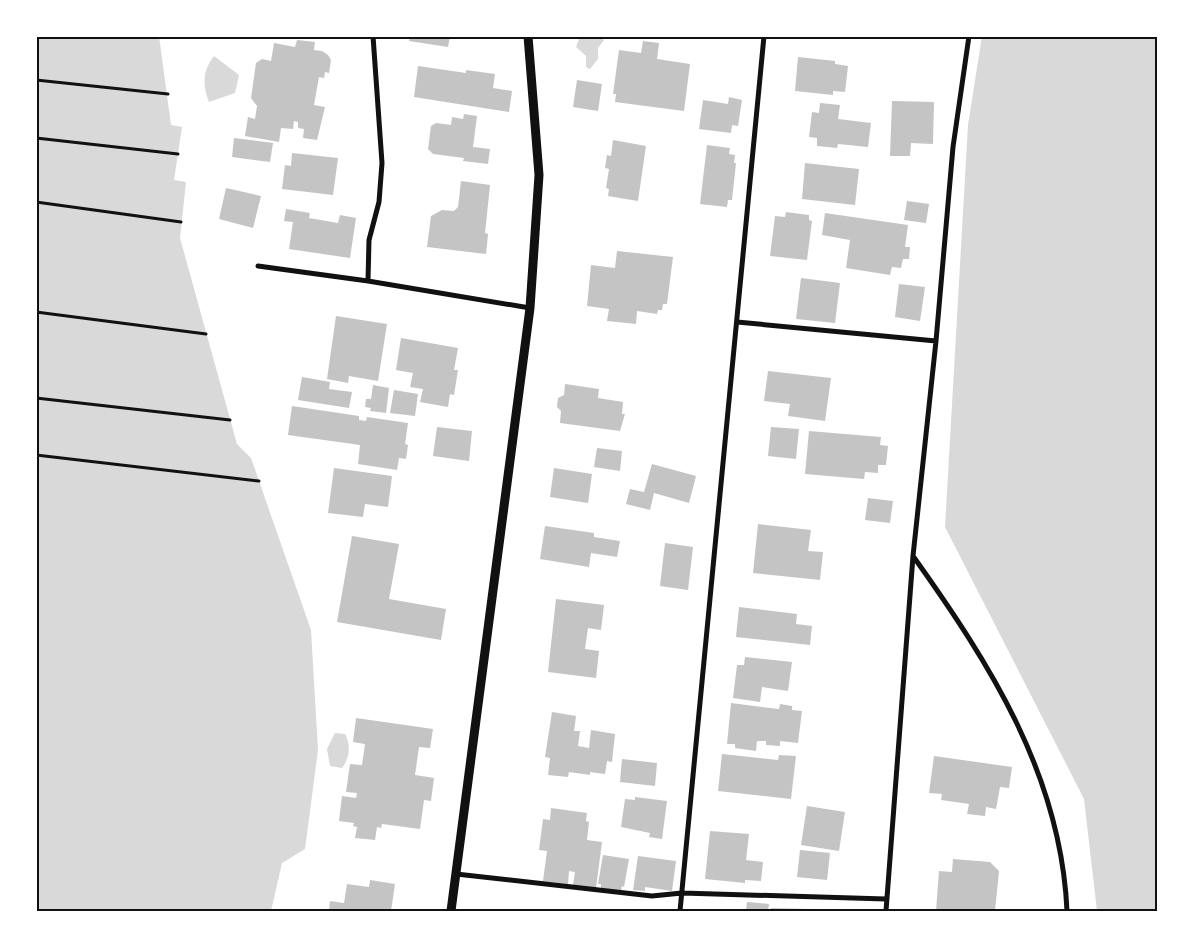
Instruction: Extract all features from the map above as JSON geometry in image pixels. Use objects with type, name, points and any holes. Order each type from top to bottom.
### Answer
[{"type":"street","points":[[368,281],[369,240],[379,202],[382,162],[373,36]]},
{"type":"street","points":[[451,911],[530,308],[539,175],[528,36]]},
{"type":"street","points":[[680,911],[764,36]]},
{"type":"street","points":[[886,911],[913,556],[936,341],[953,147],[969,36]]},
{"type":"street","points":[[258,266],[368,281],[530,308]]},
{"type":"street","points":[[737,322],[936,341]]},
{"type":"street","points":[[913,556],[956,616],[1034,757],[1049,799],[1060,843],[1067,911]]},
{"type":"street","points":[[456,874],[652,896],[682,893],[886,899]]},
{"type":"path","points":[[36,80],[168,94]]},
{"type":"path","points":[[36,138],[178,154]]},
{"type":"path","points":[[36,202],[182,222]]},
{"type":"path","points":[[36,312],[206,334]]},
{"type":"path","points":[[36,398],[230,420]]},
{"type":"path","points":[[36,455],[259,481]]},
{"type":"shaded area","points":[[36,36],[159,36],[171,125],[182,127],[174,180],[186,182],[180,238],[237,444],[251,458],[311,630],[318,750],[305,849],[282,863],[271,911],[36,911]]},
{"type":"shaded area","points":[[580,36],[597,36],[604,40],[598,48],[598,59],[590,69],[586,67],[586,56],[576,47]]},
{"type":"shaded area","points":[[982,36],[1157,36],[1157,911],[1097,911],[1084,799],[945,527],[968,125]]},
{"type":"shaded area","points":[[214,56],[239,75],[235,93],[209,102],[205,90],[205,78],[210,61]]},
{"type":"shaded area","points":[[335,733],[345,734],[348,743],[348,756],[342,768],[330,766],[327,749]]},
{"type":"building","points":[[410,36],[450,36],[448,47],[409,41]]},
{"type":"building","points":[[297,40],[315,42],[314,50],[322,51],[331,60],[329,73],[325,72],[324,78],[319,77],[314,105],[325,107],[317,140],[303,138],[304,129],[298,128],[298,122],[294,121],[293,129],[281,128],[279,142],[245,136],[248,117],[255,119],[257,106],[251,98],[256,63],[262,59],[271,61],[274,43],[295,47]]},
{"type":"building","points":[[643,41],[659,43],[657,59],[690,64],[684,111],[615,102],[616,94],[613,94],[619,50],[641,53]]},
{"type":"building","points":[[798,57],[835,61],[835,64],[848,66],[845,92],[833,91],[833,95],[795,91]]},
{"type":"building","points":[[418,66],[466,73],[466,70],[495,74],[493,88],[512,91],[509,112],[414,97]]},
{"type":"building","points":[[577,80],[602,84],[598,111],[573,107]]},
{"type":"building","points":[[729,97],[742,100],[738,126],[732,125],[731,133],[699,129],[703,100],[728,104]]},
{"type":"building","points":[[892,101],[934,102],[933,144],[911,143],[910,156],[890,156]]},
{"type":"building","points":[[820,103],[840,105],[838,119],[871,123],[868,147],[838,144],[837,148],[817,146],[817,138],[809,137],[812,112],[819,113]]},
{"type":"building","points":[[464,114],[477,116],[473,147],[490,149],[488,164],[463,161],[464,158],[433,154],[428,149],[431,126],[436,123],[451,125],[452,117],[463,119]]},
{"type":"building","points":[[234,138],[273,143],[270,162],[232,157]]},
{"type":"building","points":[[613,140],[646,146],[638,201],[608,196],[609,189],[606,188],[609,169],[605,168],[607,155],[611,156]]},
{"type":"building","points":[[707,145],[730,148],[729,154],[735,155],[734,163],[736,163],[732,200],[728,200],[727,207],[700,204]]},
{"type":"building","points":[[292,153],[338,158],[333,195],[282,189],[285,165],[291,166]]},
{"type":"building","points":[[805,163],[859,169],[855,205],[802,199]]},
{"type":"building","points":[[461,181],[490,185],[485,233],[488,234],[486,254],[427,247],[431,216],[442,210],[454,211],[458,207]]},
{"type":"building","points":[[226,188],[261,196],[253,228],[219,219]]},
{"type":"building","points":[[907,201],[929,204],[926,223],[904,220]]},
{"type":"building","points":[[286,209],[310,213],[309,218],[338,223],[340,215],[356,218],[350,258],[289,249],[293,222],[284,221]]},
{"type":"building","points":[[786,212],[809,215],[809,220],[812,221],[807,260],[770,256],[775,216],[785,217]]},
{"type":"building","points":[[825,213],[908,225],[905,247],[910,247],[909,259],[903,259],[901,268],[892,267],[890,275],[846,268],[850,240],[822,235]]},
{"type":"building","points":[[617,251],[673,257],[667,304],[663,304],[662,310],[658,310],[657,314],[637,311],[636,324],[607,321],[609,309],[587,306],[591,265],[615,268]]},
{"type":"building","points":[[801,278],[840,283],[835,323],[796,319]]},
{"type":"building","points":[[899,284],[925,287],[920,321],[895,317]]},
{"type":"building","points":[[336,316],[387,324],[378,381],[349,376],[348,383],[327,379]]},
{"type":"building","points":[[401,338],[458,348],[454,370],[458,370],[454,395],[450,394],[448,407],[420,402],[423,389],[410,387],[413,373],[396,370]]},
{"type":"building","points":[[768,371],[831,378],[825,421],[788,416],[790,404],[764,401]]},
{"type":"building","points":[[302,377],[330,382],[329,389],[352,392],[349,408],[298,400]]},
{"type":"building","points":[[565,384],[599,389],[598,398],[623,402],[622,414],[625,414],[620,431],[560,423],[561,411],[557,407],[558,398],[564,395]]},
{"type":"building","points":[[373,385],[389,388],[386,413],[370,411],[371,408],[365,407],[366,399],[371,399]]},
{"type":"building","points":[[394,390],[418,394],[415,416],[390,413]]},
{"type":"building","points":[[292,406],[359,416],[359,420],[366,421],[367,417],[408,423],[405,444],[408,445],[406,459],[399,458],[397,470],[358,464],[360,445],[288,435]]},
{"type":"building","points":[[437,427],[472,431],[469,461],[433,456]]},
{"type":"building","points":[[771,427],[799,429],[796,459],[768,456]]},
{"type":"building","points":[[809,431],[881,437],[880,445],[888,446],[886,465],[878,465],[878,473],[865,472],[864,479],[805,474]]},
{"type":"building","points":[[597,448],[622,451],[620,471],[594,467]]},
{"type":"building","points":[[652,464],[696,476],[689,503],[654,493],[650,510],[626,504],[630,489],[644,492]]},
{"type":"building","points":[[334,468],[392,476],[388,507],[365,504],[363,517],[328,513]]},
{"type":"building","points":[[554,468],[592,474],[588,503],[550,497]]},
{"type":"building","points":[[868,498],[893,501],[890,523],[865,520]]},
{"type":"building","points":[[758,524],[811,530],[808,551],[823,552],[820,580],[753,573]]},
{"type":"building","points":[[545,526],[594,533],[594,537],[620,541],[617,557],[591,553],[589,567],[540,559]]},
{"type":"building","points":[[352,536],[399,544],[389,599],[446,609],[441,640],[337,622]]},
{"type":"building","points":[[665,543],[693,547],[688,590],[660,586]]},
{"type":"building","points":[[556,599],[604,605],[601,630],[588,628],[585,649],[599,651],[596,678],[548,672]]},
{"type":"building","points":[[739,607],[797,614],[796,624],[812,626],[810,645],[736,637]]},
{"type":"building","points":[[745,657],[792,662],[788,691],[762,687],[760,702],[733,698],[737,665],[744,665]]},
{"type":"building","points":[[731,703],[779,709],[780,704],[792,706],[792,710],[802,711],[798,743],[780,741],[780,746],[766,745],[766,741],[757,741],[756,751],[735,748],[735,744],[727,744]]},
{"type":"building","points":[[552,712],[576,716],[574,731],[580,731],[578,746],[589,748],[591,730],[615,734],[612,762],[607,761],[605,774],[590,772],[590,775],[569,772],[568,777],[548,775],[550,758],[545,757]]},
{"type":"building","points":[[356,718],[433,729],[430,748],[419,747],[415,775],[434,778],[431,801],[424,800],[420,829],[382,824],[381,828],[377,827],[375,840],[355,838],[357,827],[353,826],[354,823],[339,821],[342,796],[356,798],[357,793],[346,792],[350,764],[362,765],[365,744],[353,742]]},
{"type":"building","points":[[722,754],[778,760],[779,755],[796,756],[791,799],[718,791]]},
{"type":"building","points":[[934,756],[1012,767],[1009,788],[1000,787],[996,809],[986,807],[985,816],[967,814],[969,804],[941,800],[942,794],[929,793]]},
{"type":"building","points":[[622,759],[657,763],[655,786],[620,782]]},
{"type":"building","points":[[635,797],[667,801],[662,839],[649,837],[650,833],[621,827],[625,799],[635,800]]},
{"type":"building","points":[[807,806],[845,812],[839,851],[801,845]]},
{"type":"building","points":[[551,808],[587,813],[586,821],[589,822],[587,840],[602,842],[596,888],[573,885],[575,872],[569,871],[568,884],[543,881],[547,851],[539,850],[543,819],[550,820]]},
{"type":"building","points":[[710,831],[749,834],[746,860],[763,862],[761,881],[745,880],[745,883],[705,879]]},
{"type":"building","points":[[800,850],[830,853],[827,880],[797,877]]},
{"type":"building","points":[[603,855],[629,859],[624,887],[622,886],[621,891],[601,888],[601,884],[598,884]]},
{"type":"building","points":[[638,856],[676,861],[672,891],[645,887],[645,891],[633,890]]},
{"type":"building","points":[[953,859],[990,862],[999,871],[995,911],[936,911],[939,871],[952,872]]},
{"type":"building","points":[[370,880],[395,884],[391,911],[329,911],[330,901],[344,903],[347,884],[369,887]]},
{"type":"building","points":[[747,902],[769,904],[768,911],[746,911]]},
{"type":"building","points":[[771,908],[811,909],[811,911],[771,911]]}]
